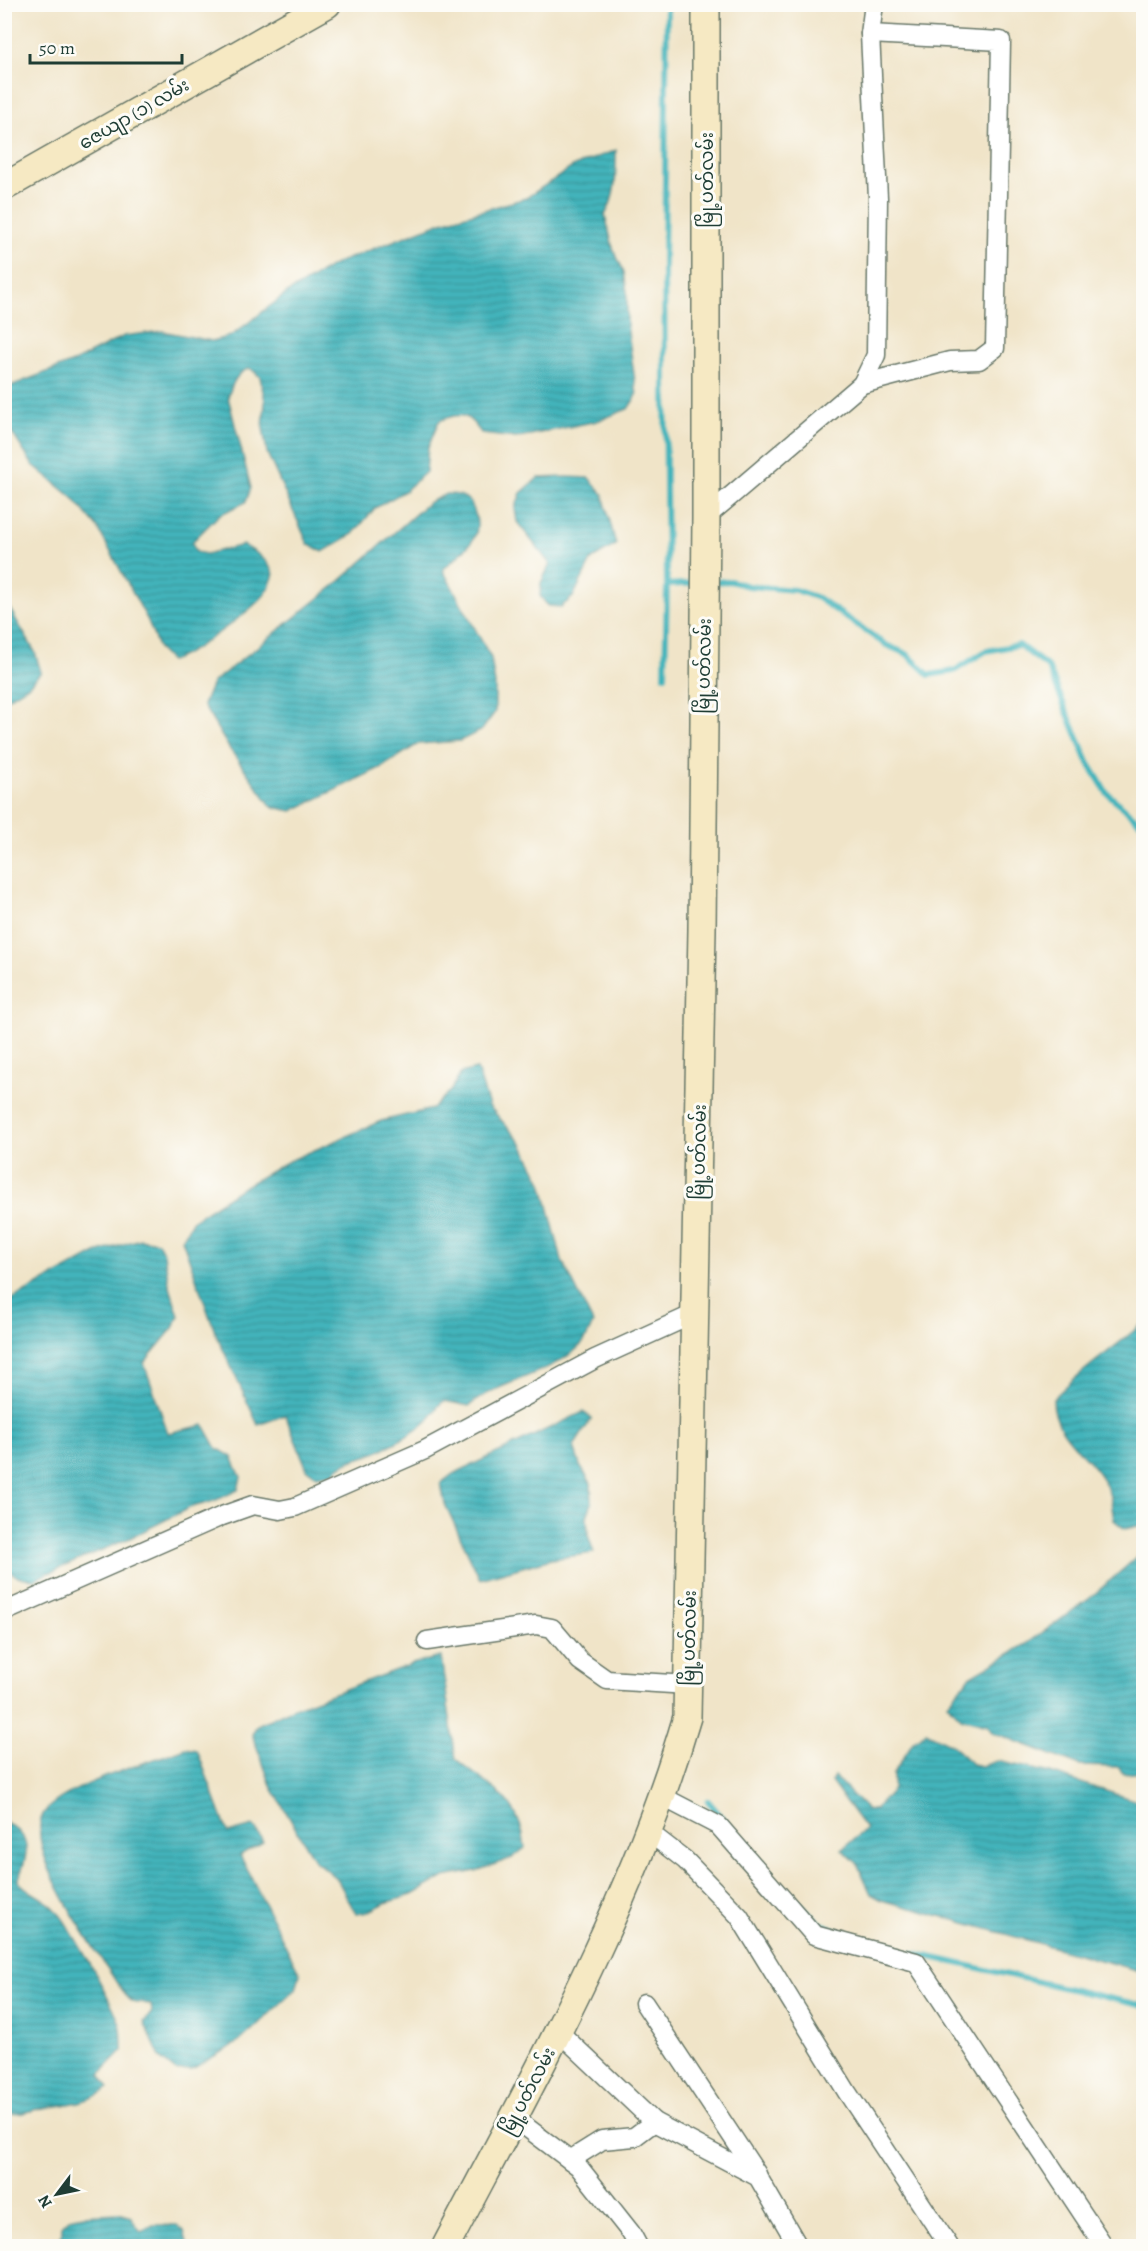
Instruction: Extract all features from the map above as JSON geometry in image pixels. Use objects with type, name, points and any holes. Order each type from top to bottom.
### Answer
[{"type":"main road","name":"ဇေယျာ (၁) လမ်း","points":[[4,187],[327,4]]},
{"type":"main road","name":"မြို့ပတ်လမ်း","points":[[446,2247],[559,2032],[650,1833],[687,1717],[696,1313],[706,517],[706,4]]},
{"type":"street","points":[[706,517],[862,384],[876,355],[878,198],[870,34],[874,4]]},
{"type":"street","points":[[862,384],[950,361],[979,360],[994,348],[997,163],[1002,90],[1001,41],[870,34]]},
{"type":"street","points":[[4,1612],[222,1516],[253,1505],[280,1510],[295,1507],[425,1450],[595,1359],[696,1313]]},
{"type":"street","points":[[427,1641],[536,1626],[552,1628],[580,1661],[607,1680],[688,1685]]},
{"type":"street","points":[[663,1797],[719,1826],[814,1935],[916,1962],[1104,2247]]},
{"type":"street","points":[[650,1833],[685,1860],[739,1916],[847,2092],[949,2247]]},
{"type":"street","points":[[644,2003],[758,2177],[798,2247]]},
{"type":"street","points":[[559,2032],[654,2122],[758,2177]]},
{"type":"street","points":[[513,2117],[570,2160],[631,2233],[638,2247]]},
{"type":"street","points":[[570,2160],[602,2140],[634,2137],[654,2122]]},
{"type":"water","points":[[616,150],[614,191],[605,215],[613,248],[624,272],[627,292],[627,324],[637,395],[628,409],[597,421],[516,438],[482,434],[468,418],[460,415],[439,421],[428,448],[426,472],[405,491],[375,508],[353,534],[323,552],[308,544],[267,453],[263,428],[265,401],[260,377],[250,368],[245,370],[236,379],[228,397],[251,488],[246,502],[219,515],[192,542],[196,552],[206,554],[243,545],[261,556],[274,574],[267,591],[251,608],[191,651],[170,661],[159,650],[148,621],[97,527],[73,498],[32,464],[5,422],[5,388],[76,361],[124,336],[162,331],[212,341],[231,336],[287,293],[337,263],[442,222],[526,198],[574,166]]},
{"type":"water","points":[[538,478],[589,478],[603,494],[616,545],[592,559],[573,597],[561,607],[548,606],[540,596],[541,583],[550,564],[517,522],[515,508],[521,493]]},
{"type":"water","points":[[446,494],[465,498],[471,504],[477,519],[475,536],[471,543],[443,570],[491,658],[495,684],[495,712],[482,730],[460,741],[418,744],[382,767],[292,811],[272,807],[229,748],[203,705],[212,683],[334,586],[428,503]]},
{"type":"water","points":[[4,599],[35,652],[41,672],[28,686],[5,700]]},
{"type":"water","points":[[477,1069],[489,1106],[522,1144],[542,1182],[562,1260],[593,1323],[582,1344],[556,1363],[496,1389],[469,1406],[444,1401],[424,1424],[404,1438],[371,1454],[347,1462],[334,1473],[317,1476],[307,1469],[285,1415],[258,1425],[215,1332],[182,1239],[193,1220],[240,1189],[287,1162],[381,1121],[432,1109],[451,1090],[461,1073]]},
{"type":"water","points":[[140,1239],[158,1242],[164,1254],[169,1284],[179,1316],[173,1328],[144,1363],[168,1433],[204,1425],[217,1448],[232,1457],[241,1477],[238,1490],[214,1501],[189,1508],[132,1537],[35,1579],[18,1577],[4,1567],[5,1303],[96,1253]]},
{"type":"water","points":[[1143,1323],[1143,1525],[1125,1529],[1114,1520],[1110,1496],[1101,1476],[1059,1425],[1053,1399]]},
{"type":"water","points":[[583,1412],[592,1418],[574,1446],[580,1466],[591,1483],[592,1503],[587,1516],[588,1535],[594,1553],[551,1559],[480,1579],[445,1504],[441,1483],[453,1474]]},
{"type":"water","points":[[1143,1552],[1143,1772],[1123,1774],[1119,1767],[1080,1766],[992,1732],[988,1725],[961,1718],[947,1703],[970,1677],[1028,1643],[1090,1598]]},
{"type":"water","points":[[441,1657],[456,1759],[492,1787],[510,1806],[522,1831],[525,1848],[512,1858],[476,1871],[444,1877],[412,1895],[385,1903],[368,1912],[356,1914],[337,1879],[314,1860],[272,1788],[252,1734],[257,1725],[294,1708],[412,1664]]},
{"type":"water","points":[[926,1732],[952,1745],[972,1764],[982,1766],[997,1761],[1047,1772],[1143,1803],[1143,1972],[882,1900],[871,1894],[857,1863],[842,1849],[866,1829],[831,1782],[834,1776],[868,1811],[875,1809],[893,1789],[893,1774],[913,1742]]},
{"type":"water","points":[[186,1748],[197,1750],[228,1833],[254,1826],[263,1842],[240,1855],[300,1974],[296,1989],[239,2042],[192,2069],[176,2071],[161,2059],[144,2022],[152,2012],[151,2005],[133,2002],[125,1995],[58,1888],[47,1864],[41,1842],[40,1823],[47,1809],[74,1791],[113,1774]]},
{"type":"water","points":[[5,1822],[15,1828],[25,1840],[26,1855],[18,1881],[53,1906],[72,1933],[112,2005],[121,2028],[122,2043],[122,2051],[100,2074],[109,2088],[100,2094],[66,2105],[12,2114],[4,2113]]},
{"type":"water","points":[[119,2213],[131,2217],[141,2232],[153,2225],[177,2225],[184,2231],[188,2246],[61,2246],[62,2226],[70,2218]]},
{"type":"waterway","points":[[665,676],[667,585],[664,267],[667,4]]},
{"type":"waterway","points":[[711,582],[730,581],[748,586],[795,590],[818,598],[886,645],[907,654],[929,675],[954,671],[986,651],[1019,645],[1048,667],[1088,762],[1107,793],[1144,826]]},
{"type":"waterway","points":[[667,585],[698,583]]},
{"type":"waterway","points":[[708,1801],[725,1821]]},
{"type":"waterway","points":[[787,1892],[819,1923],[849,1936]]},
{"type":"waterway","points":[[913,1953],[1144,2006]]}]
